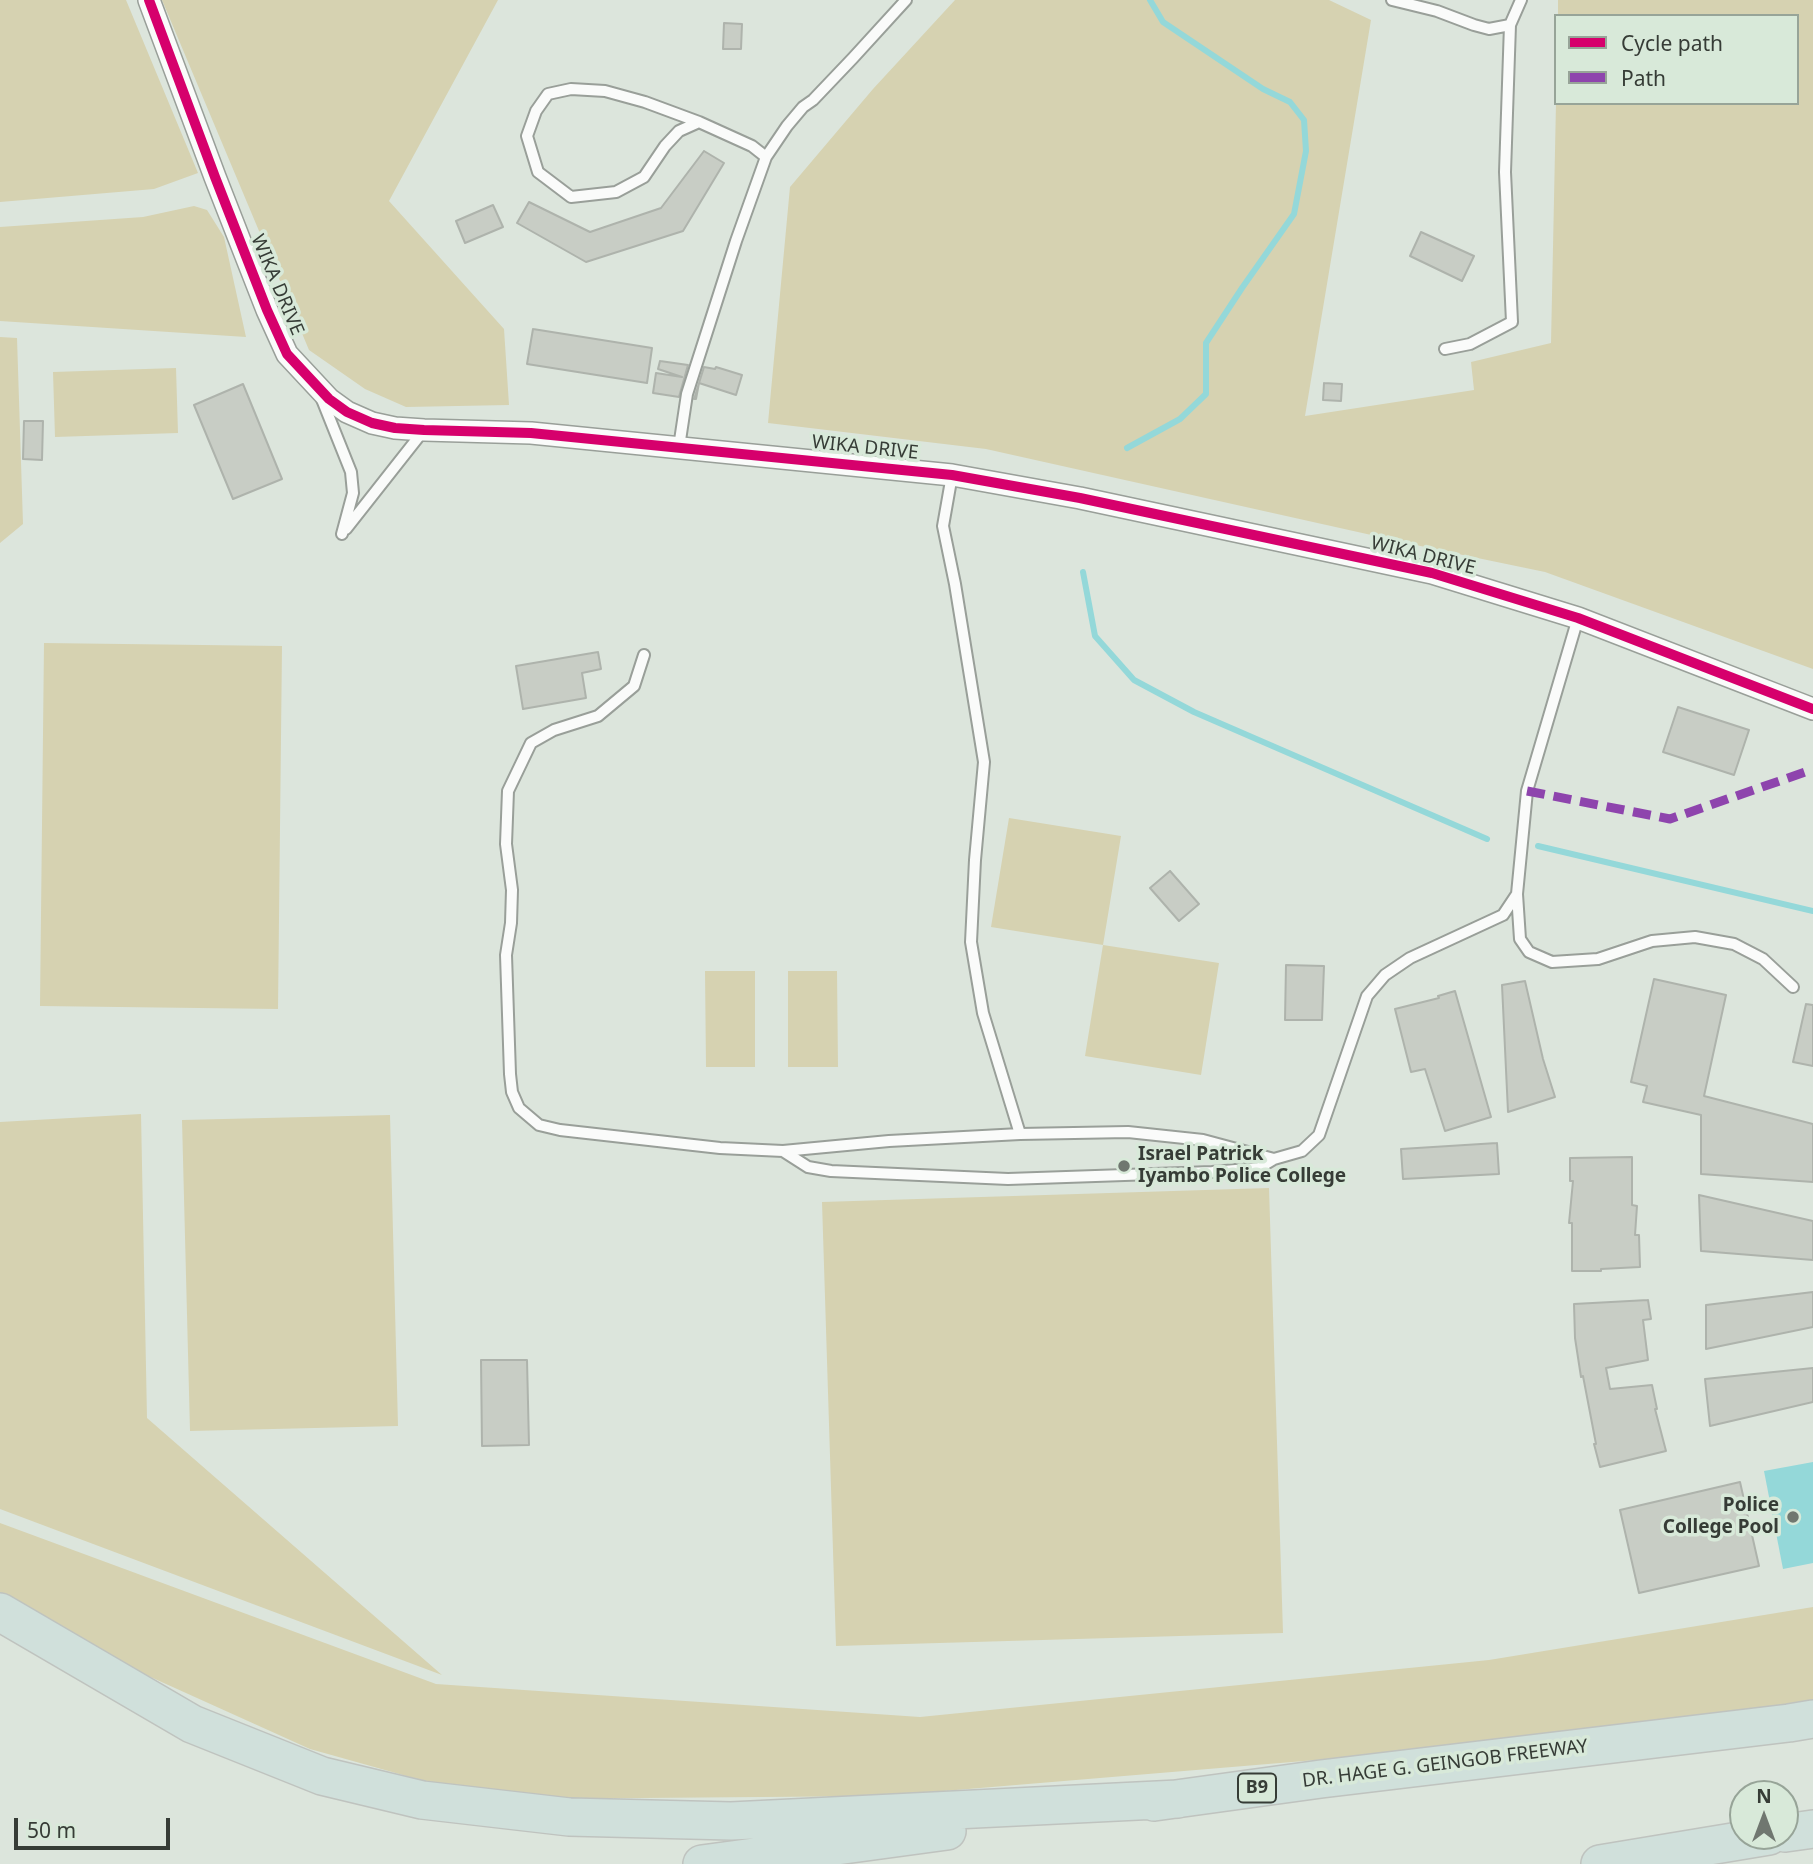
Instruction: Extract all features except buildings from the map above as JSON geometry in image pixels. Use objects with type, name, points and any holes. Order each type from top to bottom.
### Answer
[{"type":"highway","points":[[0,1612],[192,1724],[322,1776],[422,1800],[569,1817],[731,1821],[1178,1799]]},
{"type":"highway","name":"DR. HAGE G. GEINGOB FREEWAY","points":[[702,1864],[1321,1779],[1813,1719]]},
{"type":"highway","points":[[1601,1864],[1729,1843]]},
{"type":"street","name":"WIKA DRIVE","points":[[149,0],[215,177],[287,354],[329,399],[347,412],[372,423],[424,430],[531,433],[952,475],[1080,498],[1432,573],[1578,618],[1813,709]]},
{"type":"street","name":"WIKA DRIVE","points":[[1672,653],[1732,668],[1813,695]]},
{"type":"lane","points":[[679,447],[687,394],[766,157],[795,117],[905,0]]},
{"type":"lane","points":[[1392,0],[1437,11],[1489,29],[1510,25]]},
{"type":"lane","points":[[1445,349],[1470,344],[1511,322],[1505,172],[1510,25],[1521,0]]},
{"type":"lane","points":[[699,122],[679,131],[644,177],[615,192],[571,197],[538,172],[527,136],[536,111],[548,94],[571,89],[605,91],[699,122],[752,146],[766,157]]},
{"type":"lane","points":[[315,383],[351,472],[353,493],[342,534],[424,430]]},
{"type":"lane","points":[[952,475],[943,526],[956,583],[984,762],[971,942],[983,1013],[1020,1134]]},
{"type":"lane","points":[[1578,618],[1527,790],[1517,894],[1520,939],[1530,952],[1552,962],[1598,959],[1652,941],[1695,937],[1734,944],[1763,959],[1793,986]]},
{"type":"lane","points":[[644,655],[634,686],[598,716],[554,730],[531,743],[508,791],[506,844],[512,890],[506,955],[510,1074],[512,1092],[519,1108],[539,1125],[560,1130],[720,1148],[783,1151],[889,1141],[1128,1132],[1203,1140],[1274,1159]]},
{"type":"lane","points":[[783,1151],[808,1167],[831,1171],[1008,1179],[1259,1168],[1274,1159],[1302,1151],[1319,1135],[1367,996],[1385,975],[1410,958],[1503,915],[1517,894]]},
{"type":"shaded area","points":[[0,0],[126,0],[198,173],[154,189],[0,202]]},
{"type":"shaded area","points":[[162,0],[498,0],[389,201],[504,329],[509,405],[406,407],[365,389],[309,350]]},
{"type":"shaded area","points":[[955,0],[1329,0],[1371,20],[1305,416],[1474,390],[1471,362],[1551,343],[1556,105],[1799,105],[1799,14],[1558,14],[1558,0],[1813,0],[1813,669],[1545,572],[986,449],[768,423],[790,187],[873,89]]},
{"type":"shaded area","points":[[194,206],[207,210],[224,237],[246,337],[0,321],[0,227],[143,217]]},
{"type":"shaded area","points":[[0,337],[17,338],[23,524],[0,543]]},
{"type":"shaded area","points":[[176,368],[178,433],[55,437],[53,372]]},
{"type":"shaded area","points":[[44,643],[282,646],[278,1009],[40,1006]]},
{"type":"shaded area","points":[[1009,818],[1121,836],[1103,945],[991,927]]},
{"type":"shaded area","points":[[1103,945],[1219,963],[1201,1075],[1085,1056]]},
{"type":"shaded area","points":[[705,971],[755,971],[755,1067],[706,1067]]},
{"type":"shaded area","points":[[788,971],[837,971],[838,1067],[788,1067]]},
{"type":"shaded area","points":[[141,1114],[147,1418],[442,1675],[0,1509],[0,1122]]},
{"type":"shaded area","points":[[390,1115],[398,1426],[190,1431],[182,1120]]},
{"type":"shaded area","points":[[1269,1188],[1283,1633],[836,1646],[822,1202]]},
{"type":"shaded area","points":[[0,1523],[436,1684],[920,1717],[1489,1660],[1813,1607],[1813,1706],[1340,1758],[884,1796],[519,1799],[435,1784],[310,1749],[104,1656],[0,1594]]},
{"type":"water","name":"Police College Pool","points":[[1813,1462],[1813,1563],[1783,1569],[1764,1471]]},
{"type":"waterway","points":[[1127,448],[1180,419],[1206,394],[1206,343],[1294,214],[1306,151],[1304,120],[1290,102],[1263,89],[1163,22],[1150,0]]},
{"type":"waterway","points":[[1083,572],[1095,636],[1134,680],[1194,712],[1487,839]]},
{"type":"waterway","points":[[1538,846],[1813,911]]},
{"type":"marked path","points":[[1527,791],[1670,819],[1813,770]]},
{"type":"cycle path","points":[[149,0],[215,177],[287,354],[329,399],[347,412],[372,423],[424,430],[531,433],[952,475],[1080,498],[1432,573],[1578,618],[1813,709]]},
{"type":"place","name":"Israel Patrick Iyambo Police College","points":[[1124,1166]]},
{"type":"place","name":"Police College Pool","points":[[1793,1517]]}]
